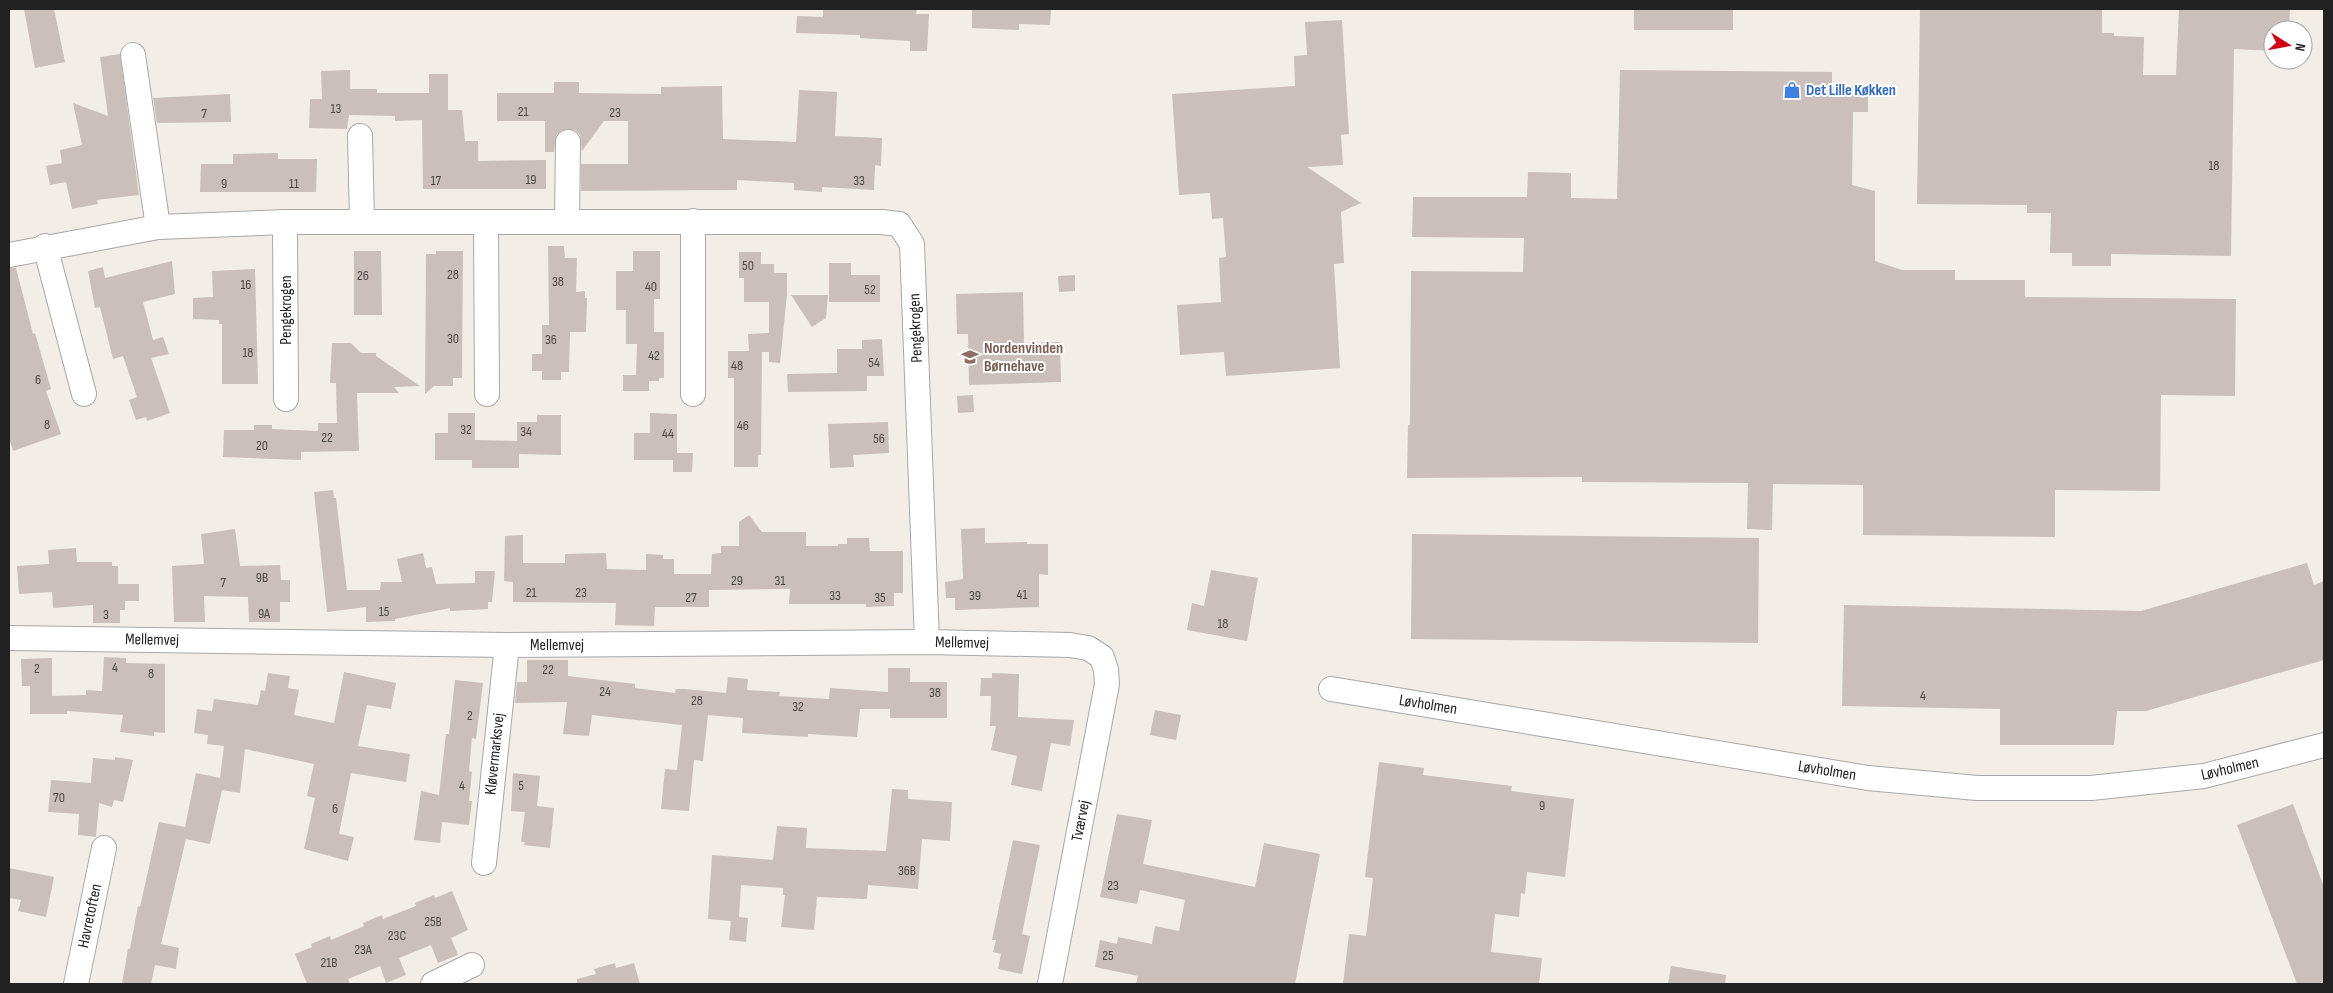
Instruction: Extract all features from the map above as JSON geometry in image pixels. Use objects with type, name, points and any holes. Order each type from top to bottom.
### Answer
[{"type":"street","points":[[133,56],[158,227]]},
{"type":"street","points":[[360,136],[362,221]]},
{"type":"street","points":[[567,222],[568,142]]},
{"type":"street","name":"Pengekrogen","points":[[285,222],[286,399]]},
{"type":"street","name":"Pengekrogen","points":[[9,255],[45,246],[158,227],[285,222],[881,222],[899,224],[912,244],[926,642]]},
{"type":"street","points":[[693,222],[693,394]]},
{"type":"street","points":[[486,223],[487,394]]},
{"type":"street","points":[[45,246],[84,394]]},
{"type":"street","name":"Mellemvej","points":[[9,638],[507,645],[926,642],[1070,645],[1088,648],[1102,657]]},
{"type":"street","name":"Kløvermarksvej","points":[[484,863],[507,645]]},
{"type":"street","name":"Tværvej","points":[[1050,984],[1107,684],[1106,670],[1102,657]]},
{"type":"street","name":"Løvholmen","points":[[1331,689],[1868,778],[1977,788],[2091,788],[2204,776],[2324,745]]},
{"type":"street","name":"Havretoften","points":[[76,984],[104,848]]},
{"type":"street","points":[[433,984],[472,966]]},
{"type":"building","points":[[24,9],[54,9],[65,62],[35,68]]},
{"type":"building","points":[[917,9],[916,14],[929,14],[927,51],[910,51],[910,41],[860,38],[860,35],[796,33],[797,16],[823,17],[823,10]]},
{"type":"building","points":[[972,9],[1051,9],[1050,25],[1019,24],[1019,30],[972,28]]},
{"type":"building","points":[[1634,9],[1733,9],[1733,30],[1634,30]]},
{"type":"building","points":[[1920,9],[2102,9],[2102,33],[2114,33],[2114,36],[2144,37],[2143,75],[2176,75],[2179,9],[2290,9],[2289,20],[2263,20],[2263,50],[2234,49],[2231,256],[2111,254],[2111,266],[2072,266],[2072,253],[2050,253],[2051,213],[2027,213],[2027,205],[1917,204]]},
{"type":"building","points":[[1342,20],[1349,134],[1341,135],[1343,165],[1307,167],[1361,203],[1341,212],[1344,263],[1334,264],[1340,368],[1226,376],[1224,352],[1180,355],[1177,305],[1221,302],[1219,258],[1226,257],[1223,218],[1212,219],[1210,193],[1179,195],[1172,94],[1295,86],[1294,56],[1307,55],[1305,22]]},
{"type":"building","points":[[120,54],[139,195],[97,200],[98,204],[72,209],[66,182],[50,185],[46,166],[62,163],[60,150],[82,145],[73,103],[108,116],[100,57]]},
{"type":"building","points":[[350,70],[350,89],[377,89],[377,93],[429,93],[429,74],[448,74],[448,110],[462,110],[465,141],[478,141],[478,161],[546,160],[546,189],[423,189],[422,120],[395,121],[395,116],[349,115],[347,129],[309,128],[310,99],[322,99],[321,71]]},
{"type":"building","points":[[1620,70],[1832,72],[1832,86],[1868,86],[1868,112],[1853,112],[1852,185],[1875,191],[1875,261],[1902,270],[1955,270],[1955,280],[2025,280],[2025,297],[2236,299],[2235,396],[2161,395],[2160,491],[2055,490],[2055,537],[1863,535],[1863,485],[1773,484],[1772,530],[1747,529],[1748,483],[1582,482],[1582,477],[1407,478],[1408,425],[1410,425],[1411,271],[1523,272],[1524,238],[1412,237],[1413,197],[1527,197],[1528,172],[1571,173],[1571,198],[1617,199]]},
{"type":"building","points":[[554,82],[579,82],[579,93],[661,94],[661,87],[722,86],[723,139],[796,142],[799,90],[837,92],[835,136],[882,138],[881,166],[875,165],[874,190],[822,187],[822,192],[794,190],[794,183],[737,180],[737,190],[581,191],[581,164],[628,164],[628,121],[604,121],[582,151],[580,135],[575,130],[562,130],[556,135],[554,152],[545,152],[545,121],[497,121],[497,93],[554,93]]},
{"type":"building","points":[[230,94],[231,122],[157,123],[153,98]]},
{"type":"building","points":[[278,153],[278,159],[317,159],[316,192],[200,192],[201,164],[233,164],[233,154]]},
{"type":"building","points":[[548,246],[564,246],[565,258],[577,258],[576,292],[585,291],[585,298],[587,298],[586,332],[570,332],[569,372],[561,372],[561,380],[542,380],[542,371],[532,371],[532,354],[542,354],[542,325],[549,325]]},
{"type":"building","points":[[354,251],[381,251],[382,315],[354,315]]},
{"type":"building","points":[[436,251],[463,251],[462,378],[453,378],[453,386],[434,386],[425,394],[426,254],[436,254]]},
{"type":"building","points":[[633,251],[660,251],[660,299],[654,299],[654,332],[664,332],[664,378],[659,378],[659,381],[649,381],[649,391],[623,391],[623,375],[636,375],[637,344],[626,344],[626,310],[616,310],[616,271],[633,271]]},
{"type":"building","points":[[739,252],[761,252],[761,264],[774,264],[774,273],[787,273],[787,294],[780,363],[769,362],[769,352],[762,352],[761,455],[758,455],[758,467],[734,467],[734,378],[728,378],[728,351],[749,351],[748,334],[769,333],[769,302],[744,302],[744,278],[739,278]]},
{"type":"building","points":[[172,261],[175,294],[143,302],[153,340],[163,337],[169,354],[151,358],[170,413],[147,421],[146,417],[136,420],[129,400],[137,397],[123,356],[113,359],[100,307],[95,308],[88,271],[103,267],[105,278]]},
{"type":"building","points":[[829,263],[851,263],[851,275],[880,275],[880,302],[829,302]]},
{"type":"building","points":[[9,268],[16,268],[33,334],[35,333],[51,389],[46,391],[61,434],[13,451],[9,438]]},
{"type":"building","points":[[255,269],[258,384],[222,384],[222,324],[219,324],[219,320],[193,319],[193,298],[213,297],[212,271]]},
{"type":"building","points":[[1075,275],[1075,291],[1059,292],[1058,276]]},
{"type":"building","points":[[1023,292],[1024,343],[1060,342],[1061,382],[969,385],[968,334],[957,334],[956,294]]},
{"type":"building","points":[[791,295],[828,295],[826,318],[812,327]]},
{"type":"building","points":[[882,339],[884,376],[867,376],[867,391],[788,392],[787,374],[837,373],[837,349],[862,349],[862,340]]},
{"type":"building","points":[[332,343],[351,343],[361,353],[376,353],[376,356],[420,386],[394,387],[399,393],[357,393],[359,451],[301,452],[301,460],[223,457],[224,430],[254,430],[254,425],[272,425],[272,429],[318,431],[318,423],[337,423],[336,383],[330,383]]},
{"type":"building","points":[[973,395],[974,412],[958,413],[957,396]]},
{"type":"building","points":[[448,413],[475,413],[475,440],[517,441],[517,422],[537,422],[537,415],[561,415],[561,455],[519,454],[519,468],[472,468],[472,460],[435,460],[435,433],[448,433]]},
{"type":"building","points":[[650,413],[677,414],[677,453],[693,453],[692,472],[673,472],[673,460],[634,460],[634,433],[650,433]]},
{"type":"building","points":[[888,422],[889,453],[853,455],[854,467],[830,468],[828,424]]},
{"type":"building","points":[[333,490],[334,498],[336,498],[347,590],[380,590],[381,582],[402,582],[397,559],[423,553],[426,568],[432,567],[436,584],[475,583],[475,571],[495,571],[492,602],[488,602],[488,609],[450,611],[450,608],[395,619],[395,621],[366,622],[366,607],[327,612],[314,492]]},
{"type":"building","points":[[749,515],[762,532],[806,532],[806,546],[838,546],[838,544],[847,544],[847,538],[869,538],[870,551],[903,551],[903,593],[894,593],[894,606],[866,607],[866,604],[789,604],[790,589],[709,590],[709,607],[655,607],[654,626],[615,625],[616,603],[513,602],[513,582],[504,581],[505,536],[523,535],[523,563],[565,563],[565,554],[606,553],[607,569],[646,570],[646,554],[663,555],[663,559],[674,559],[674,574],[711,574],[712,554],[721,553],[721,546],[739,546],[739,522]]},
{"type":"building","points":[[985,528],[985,543],[1027,542],[1027,544],[1048,544],[1048,575],[1039,574],[1039,607],[955,610],[955,598],[946,598],[945,582],[963,579],[961,529]]},
{"type":"building","points":[[235,529],[240,566],[280,565],[281,580],[290,580],[290,602],[280,602],[280,622],[249,622],[248,597],[204,596],[205,622],[174,622],[172,566],[204,564],[201,534]]},
{"type":"building","points":[[1412,534],[1759,538],[1758,643],[1411,639]]},
{"type":"building","points":[[76,548],[77,562],[112,562],[112,566],[118,566],[118,584],[139,584],[139,601],[125,601],[125,610],[120,610],[120,623],[93,623],[93,605],[53,608],[52,592],[19,594],[17,566],[49,564],[48,550]]},
{"type":"building","points":[[2307,563],[2314,585],[2324,581],[2324,660],[2146,711],[2117,711],[2114,745],[2000,745],[2000,709],[1842,706],[1844,605],[2141,611]]},
{"type":"building","points":[[1211,570],[1258,578],[1247,641],[1187,630],[1192,603],[1204,606]]},
{"type":"building","points":[[104,657],[126,658],[126,663],[165,664],[165,733],[154,732],[154,736],[120,732],[123,715],[67,711],[67,714],[30,714],[30,686],[22,686],[21,659],[52,658],[52,696],[86,695],[86,690],[102,691]]},
{"type":"building","points":[[527,660],[568,660],[568,676],[635,684],[635,688],[675,693],[676,689],[685,689],[726,693],[728,677],[748,679],[747,690],[780,692],[779,696],[829,699],[830,688],[888,692],[888,668],[910,668],[910,682],[947,682],[947,718],[890,718],[890,709],[860,709],[857,737],[808,734],[808,737],[742,733],[743,718],[708,715],[703,761],[694,760],[689,811],[661,809],[665,769],[677,770],[682,725],[592,715],[589,736],[563,734],[567,702],[515,703],[517,682],[527,682]]},
{"type":"building","points":[[344,672],[396,683],[391,709],[367,705],[358,746],[410,754],[406,782],[351,773],[339,834],[354,837],[348,861],[304,849],[315,798],[307,796],[314,764],[245,749],[240,793],[222,790],[210,844],[186,839],[161,944],[179,948],[176,969],[155,965],[151,984],[122,984],[128,949],[130,949],[138,906],[140,907],[159,822],[185,827],[196,773],[220,778],[224,746],[207,744],[208,735],[194,733],[197,709],[212,711],[214,699],[258,705],[261,690],[265,691],[268,673],[290,676],[288,688],[299,690],[294,715],[334,723]]},
{"type":"building","points":[[992,673],[1019,674],[1018,717],[1074,720],[1070,746],[1051,743],[1042,791],[1011,785],[1017,756],[991,750],[996,726],[990,726],[991,696],[980,696],[981,678],[992,678]]},
{"type":"building","points":[[455,680],[483,683],[476,739],[472,738],[469,771],[472,772],[469,801],[472,801],[469,825],[442,822],[440,843],[414,840],[421,791],[439,795]]},
{"type":"building","points":[[1155,710],[1181,715],[1176,740],[1150,735]]},
{"type":"building","points":[[115,757],[133,760],[123,802],[114,800],[112,807],[99,803],[96,837],[78,835],[79,814],[48,812],[51,780],[91,783],[93,758],[115,760]]},
{"type":"building","points":[[1379,762],[1424,768],[1423,775],[1512,786],[1511,791],[1574,799],[1565,877],[1527,872],[1525,894],[1521,893],[1519,917],[1495,914],[1491,952],[1542,958],[1539,984],[1343,984],[1349,934],[1366,936],[1373,878],[1365,877]]},
{"type":"building","points":[[513,773],[540,776],[537,806],[554,808],[550,848],[524,845],[525,842],[521,842],[525,812],[511,811]]},
{"type":"building","points":[[892,789],[908,790],[908,799],[952,802],[950,841],[922,839],[918,889],[868,885],[867,899],[817,897],[814,930],[781,927],[785,895],[783,895],[783,888],[741,885],[739,917],[748,918],[746,942],[729,940],[731,921],[708,919],[712,855],[773,860],[777,826],[807,828],[806,848],[886,851]]},
{"type":"building","points":[[2293,804],[2324,887],[2324,984],[2297,984],[2237,825]]},
{"type":"building","points":[[1117,814],[1152,820],[1143,864],[1255,887],[1264,843],[1320,854],[1295,984],[1136,984],[1138,976],[1095,967],[1100,940],[1117,944],[1118,937],[1152,944],[1155,926],[1179,931],[1185,900],[1140,890],[1137,904],[1100,897]]},
{"type":"building","points":[[1013,840],[1040,845],[1022,934],[1030,936],[1022,974],[998,969],[1001,954],[993,952],[996,940],[992,940]]},
{"type":"building","points":[[9,868],[54,877],[46,917],[18,911],[21,900],[9,898]]},
{"type":"building","points":[[452,891],[468,930],[451,938],[458,955],[438,963],[431,945],[399,958],[406,975],[386,983],[380,966],[348,979],[350,984],[307,984],[295,954],[312,947],[311,944],[330,936],[331,940],[364,926],[363,923],[382,915],[383,919],[416,906],[415,903],[434,895],[435,898]]},
{"type":"building","points":[[615,963],[616,968],[634,963],[640,984],[577,984],[577,979],[596,974],[594,969]]},
{"type":"building","points":[[1671,966],[1726,975],[1725,984],[1668,984]]},
{"type":"place","name":"Det Lille Køkken","points":[[1792,90]]},
{"type":"place","name":"Nordenvinden Børnehave","points":[[970,357]]}]
